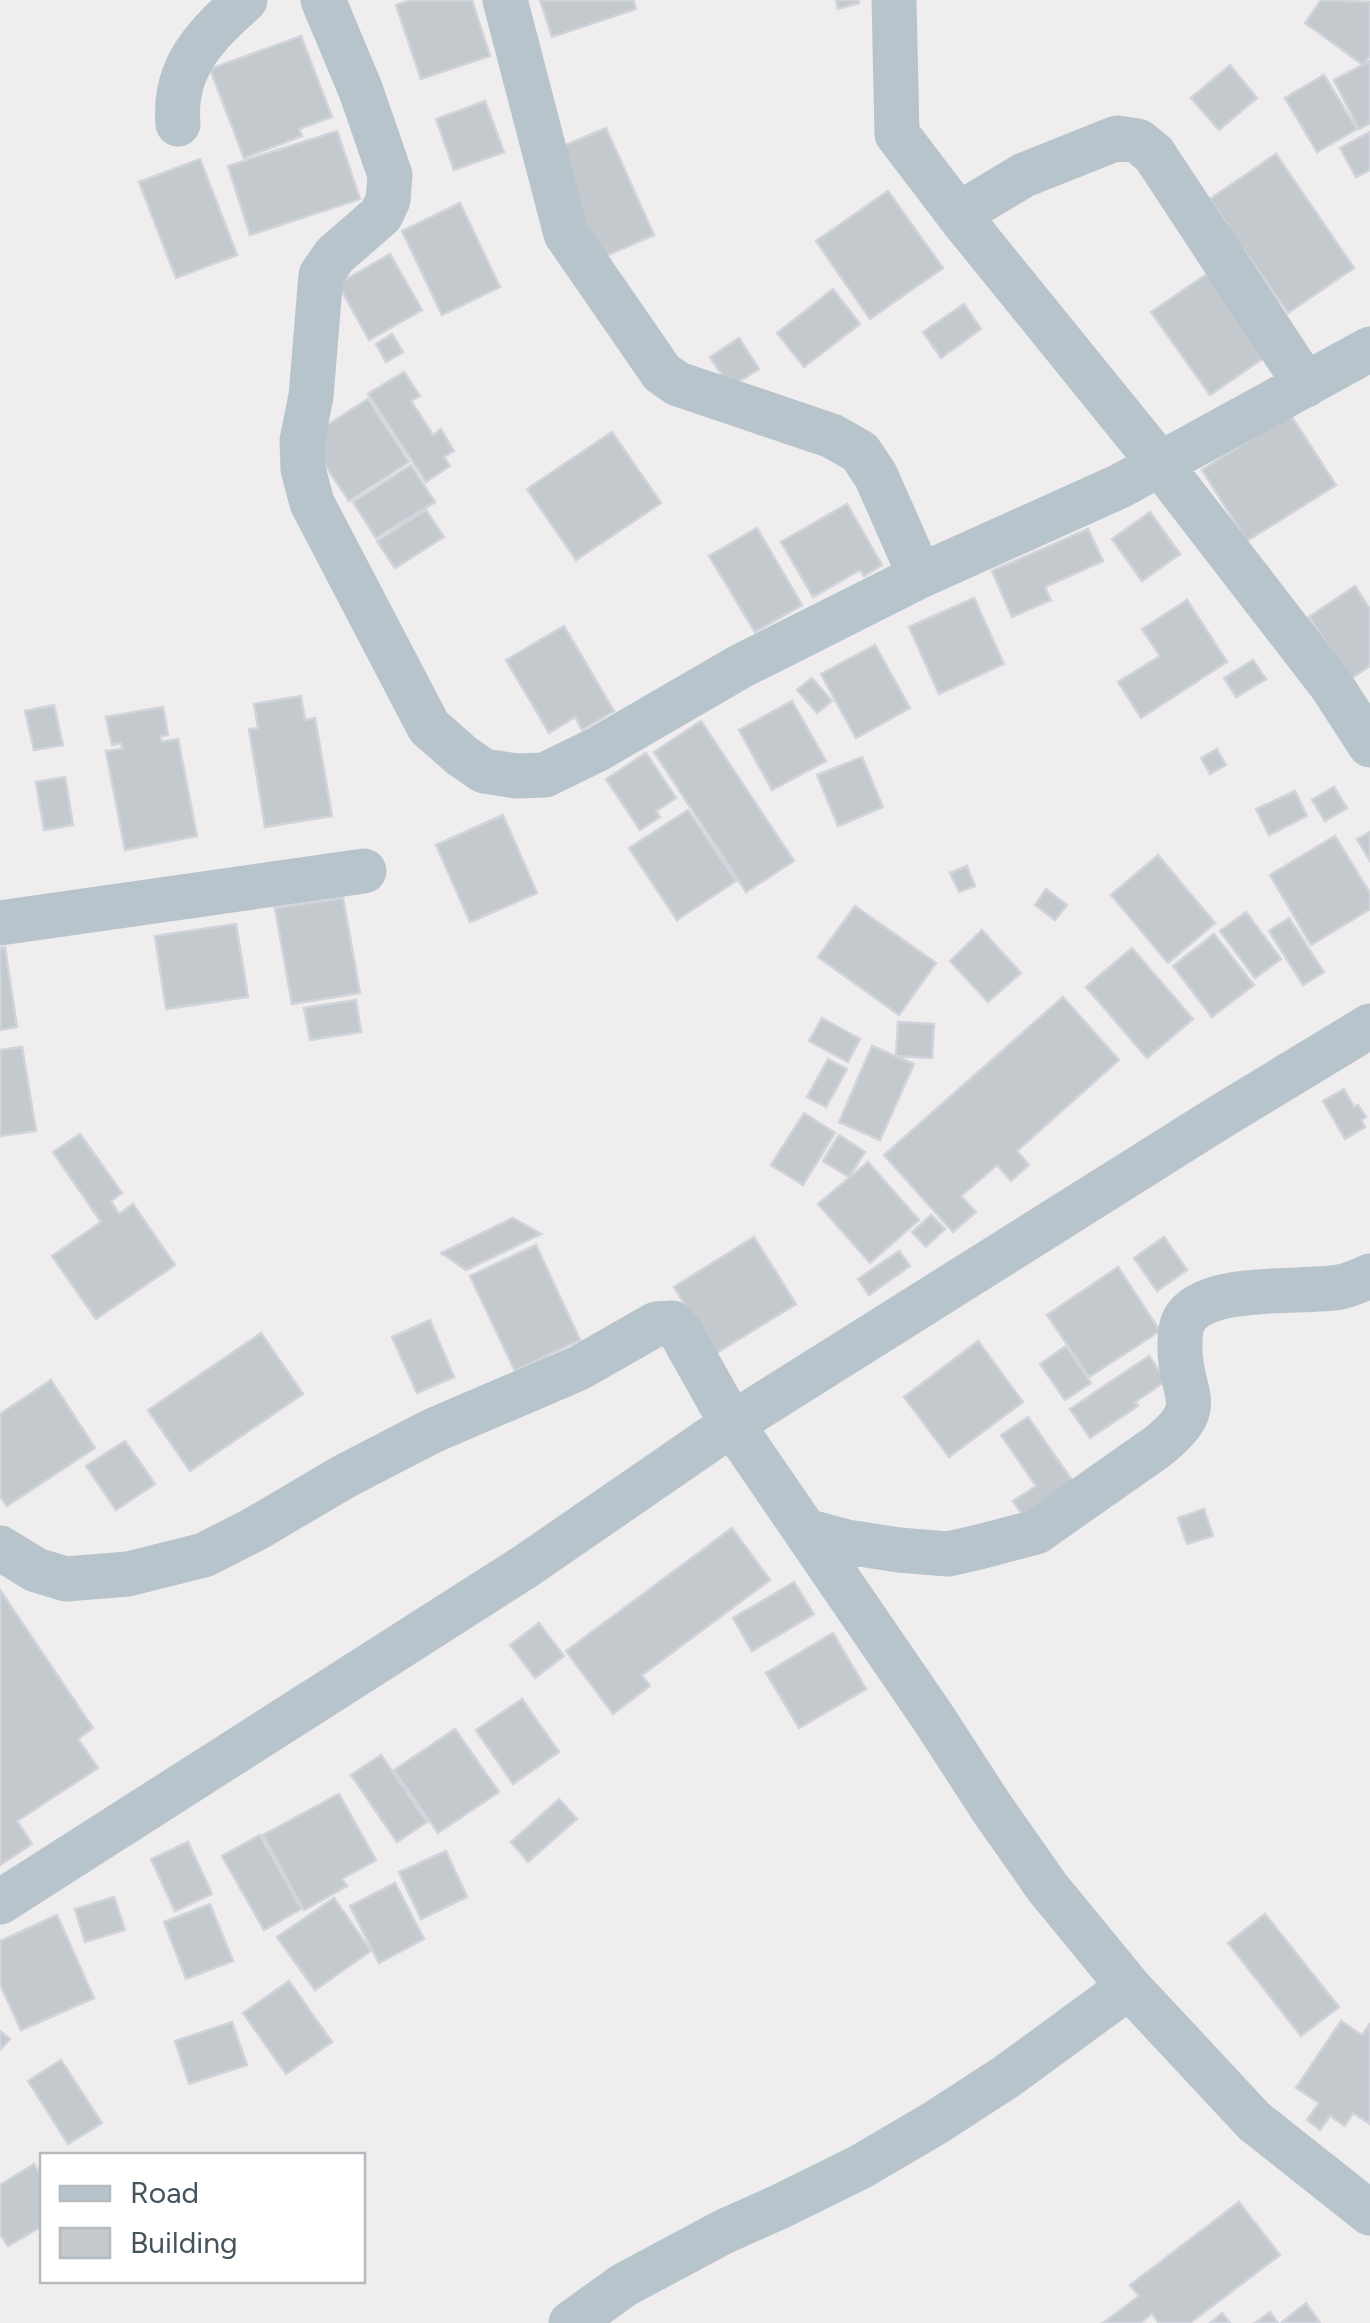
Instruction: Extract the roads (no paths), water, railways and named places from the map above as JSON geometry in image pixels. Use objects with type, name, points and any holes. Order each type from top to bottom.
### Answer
[{"type":"street","points":[[178,124],[183,78],[197,48],[245,0]]},
{"type":"street","points":[[324,0],[390,175],[388,200],[381,215],[335,256],[321,274],[311,396],[302,441],[303,469],[312,503],[429,728],[484,771],[545,775],[598,749],[741,666],[920,576],[1120,486],[1370,348]]},
{"type":"street","points":[[505,0],[566,234],[662,373],[678,384],[832,436],[860,452],[876,476],[920,576]]},
{"type":"street","points":[[894,0],[897,134],[1161,464],[1330,684],[1370,745]]},
{"type":"street","points":[[959,214],[1024,175],[1117,138],[1138,140],[1154,154],[1306,385]]},
{"type":"street","points":[[0,923],[364,871]]},
{"type":"street","points":[[0,1902],[526,1566],[732,1424],[1370,1026]]},
{"type":"street","points":[[806,1531],[848,1542],[948,1554],[1036,1532],[1176,1432],[1186,1419],[1190,1400],[1180,1341],[1184,1320],[1196,1308],[1216,1297],[1342,1287],[1370,1276]]},
{"type":"street","points":[[0,1548],[36,1570],[66,1579],[128,1574],[204,1555],[432,1431],[579,1368],[656,1324],[672,1323],[682,1333],[732,1424],[1047,1886],[1130,1987],[1254,2121],[1370,2213]]},
{"type":"street","points":[[571,2323],[624,2285],[723,2232],[860,2167],[935,2123],[1006,2078],[1130,1987]]}]
